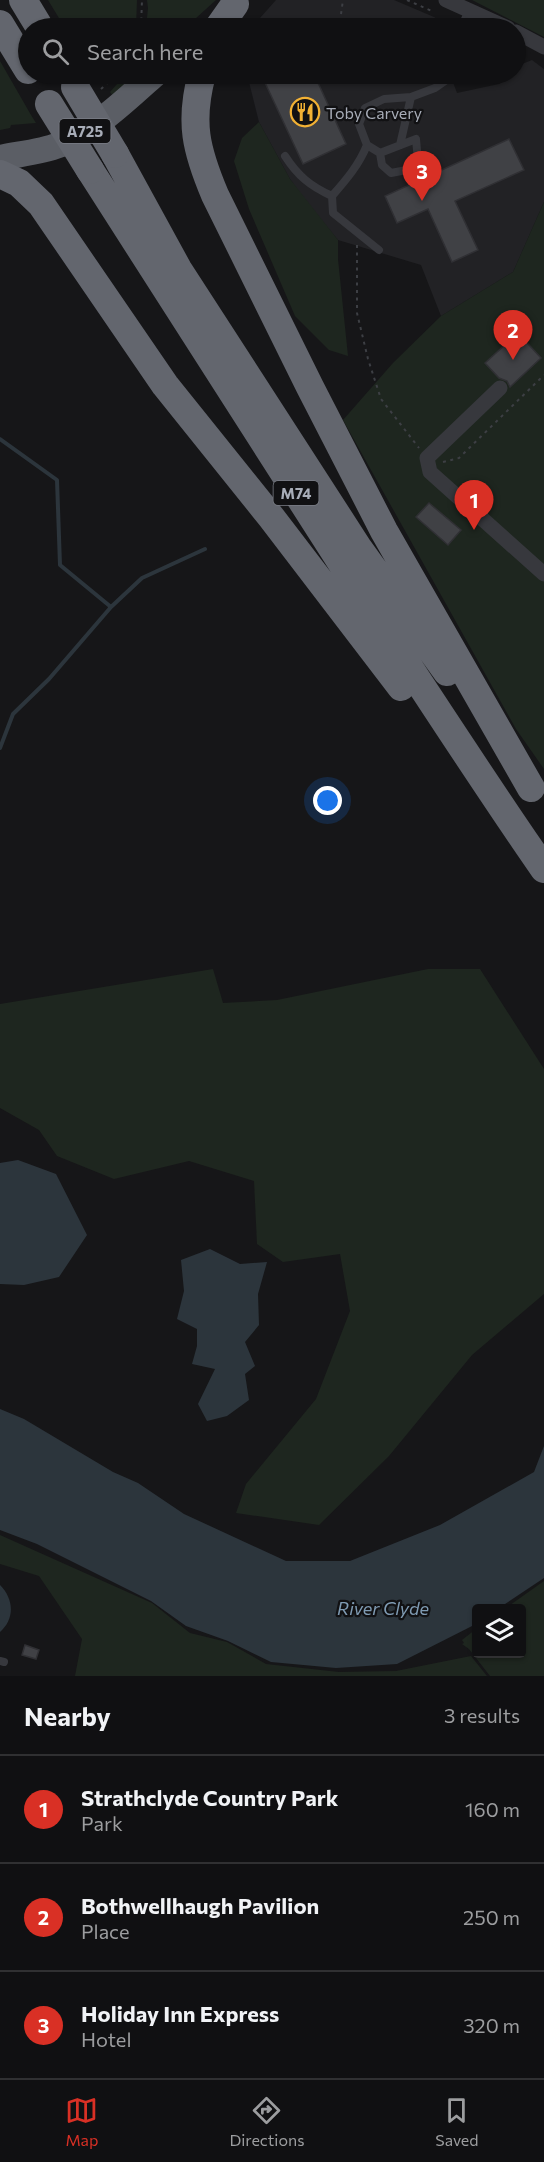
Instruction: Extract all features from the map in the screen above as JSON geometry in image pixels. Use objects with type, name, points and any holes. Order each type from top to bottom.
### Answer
[{"type":"highway","points":[[23,0],[34,18]]},
{"type":"highway","points":[[217,18],[237,2]]},
{"type":"highway","points":[[225,18],[237,2]]},
{"type":"highway","name":"M74","points":[[0,24],[18,54]]},
{"type":"highway","name":"M74","points":[[36,84],[208,357],[505,813],[544,869]]},
{"type":"highway","name":"M74","points":[[73,84],[178,269],[359,549],[537,797]]},
{"type":"highway","name":"A725","points":[[0,158],[58,146],[85,131],[144,84]]},
{"type":"highway","points":[[200,84],[194,121],[203,167],[215,195],[384,531],[537,797]]},
{"type":"highway","points":[[0,174],[19,183],[41,204],[165,385],[358,629],[446,750],[505,813]]},
{"type":"street","points":[[446,0],[484,18]]},
{"type":"street","points":[[526,40],[544,47]]},
{"type":"street","points":[[500,388],[428,462],[430,472],[544,574]]},
{"type":"lane","points":[[465,18],[469,10]]},
{"type":"lane","points":[[380,153],[416,139],[418,161],[412,169],[391,173],[382,165],[380,153],[367,145],[360,124],[365,108],[384,99],[411,97],[441,84]]},
{"type":"lane","points":[[400,145],[411,97]]},
{"type":"lane","points":[[367,145],[349,176],[332,196],[333,213],[379,250]]},
{"type":"lane","points":[[285,156],[297,174],[317,189],[332,196]]},
{"type":"path","points":[[141,18],[142,0]]},
{"type":"path","points":[[341,14],[343,0]]},
{"type":"path","points":[[407,0],[434,12]]},
{"type":"path","points":[[357,234],[357,314],[368,358],[381,399],[428,462],[459,458],[544,375]]},
{"type":"shaded area","points":[[48,0],[137,0],[136,18],[59,18]]},
{"type":"shaded area","points":[[147,0],[216,0],[196,18],[147,18]]},
{"type":"shaded area","points":[[276,0],[394,0],[435,18],[260,18]]},
{"type":"shaded area","points":[[472,0],[544,0],[544,37],[526,28],[526,18],[507,18]]},
{"type":"shaded area","points":[[532,60],[544,69],[544,202],[513,272],[441,316],[421,265],[338,240],[304,199],[290,179],[259,122],[250,84],[454,84],[457,93],[499,84],[526,84],[526,62]]},
{"type":"shaded area","points":[[0,61],[36,123],[11,125],[10,128],[0,130]]},
{"type":"shaded area","points":[[117,84],[126,84],[113,96],[110,92]]},
{"type":"shaded area","points":[[259,122],[290,179],[338,240],[348,356],[329,350],[295,316],[249,209],[234,161],[242,138]]},
{"type":"shaded area","points":[[544,202],[544,769],[516,729],[343,420],[393,363],[441,316],[513,272]]},
{"type":"shaded area","points":[[213,969],[223,1003],[277,1000],[428,969],[480,969],[544,1069],[544,1294],[472,1355],[389,1456],[319,1525],[236,1513],[246,1484],[316,1399],[350,1311],[340,1254],[283,1262],[257,1244],[254,1181],[189,1161],[114,1179],[57,1156],[39,1130],[0,1108],[0,1004]]},
{"type":"shaded area","points":[[0,1535],[152,1603],[190,1633],[227,1642],[266,1664],[339,1672],[396,1671],[471,1656],[487,1676],[75,1676],[82,1639],[39,1576],[0,1564]]},
{"type":"shaded area","points":[[544,1581],[544,1676],[490,1676],[476,1658],[526,1658],[526,1604],[512,1604]]},
{"type":"shaded area","points":[[472,1632],[472,1653],[462,1644],[464,1643],[462,1640]]},
{"type":"water","points":[[18,1160],[56,1174],[87,1235],[59,1277],[24,1285],[0,1284],[0,1163]]},
{"type":"water","points":[[210,1249],[240,1264],[267,1262],[258,1294],[259,1325],[245,1342],[255,1366],[245,1374],[249,1400],[227,1416],[207,1421],[198,1404],[215,1369],[192,1364],[197,1346],[197,1329],[177,1319],[184,1291],[181,1260]]},
{"type":"water","name":"River Clyde","points":[[0,1409],[24,1419],[113,1472],[138,1483],[184,1514],[286,1561],[350,1561],[440,1525],[534,1472],[544,1446],[544,1578],[505,1604],[472,1604],[472,1626],[397,1664],[336,1668],[271,1662],[228,1641],[186,1626],[151,1601],[37,1544],[0,1530]]},
{"type":"water","points":[[0,1585],[8,1596],[11,1609],[8,1621],[0,1632]]},
{"type":"building","name":"Toby Carvery","points":[[266,84],[319,84],[346,144],[303,164]]},
{"type":"building","points":[[509,139],[524,170],[455,201],[478,250],[452,262],[428,209],[397,223],[385,196]]},
{"type":"building","points":[[518,333],[541,358],[510,387],[507,381],[499,378],[485,363]]},
{"type":"building","points":[[429,503],[461,530],[448,545],[416,517]]},
{"type":"building","points":[[25,1645],[39,1650],[36,1659],[22,1655]]},
{"type":"waterway","points":[[0,439],[57,480],[60,565],[111,607]]},
{"type":"waterway","points":[[0,748],[13,714],[49,679],[111,607],[142,578],[205,549]]},
{"type":"place","name":"Toby Carvery","points":[[305,112]]},
{"type":"place","name":"Holiday Inn Express","points":[[422,201]]},
{"type":"place","name":"Bothwellhaugh Pavilion","points":[[513,360]]},
{"type":"place","name":"Strathclyde Country Park","points":[[474,530]]}]
